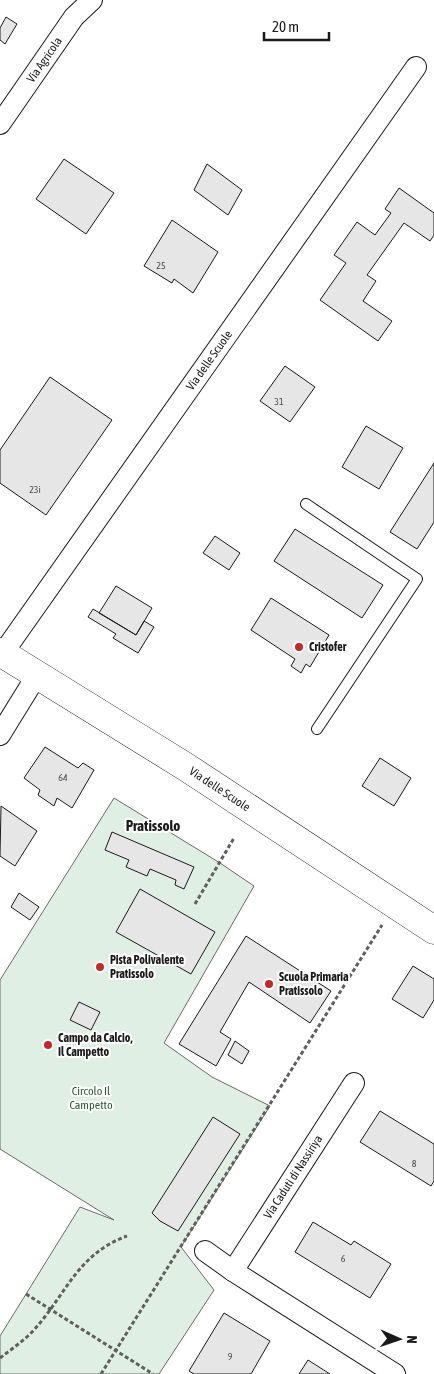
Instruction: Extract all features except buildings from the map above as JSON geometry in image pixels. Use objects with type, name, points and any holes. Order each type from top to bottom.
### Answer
[{"type":"main road","name":"Via delle Scuole","points":[[1,653],[194,772],[434,930]]},
{"type":"street","name":"Via Agricola","points":[[0,124],[74,17],[92,0]]},
{"type":"street","name":"Via delle Scuole","points":[[1,653],[416,67]]},
{"type":"street","points":[[0,735],[37,675]]},
{"type":"street","name":"Via Caduti di Nassiriya","points":[[233,1271],[354,1084]]},
{"type":"street","points":[[205,1251],[233,1271],[395,1374]]},
{"type":"lane","points":[[306,504],[417,579],[317,729]]},
{"type":"path","points":[[195,904],[234,838]]},
{"type":"path","points":[[101,1374],[385,921]]},
{"type":"path","points":[[0,1358],[28,1336],[86,1263],[107,1244],[127,1236]]},
{"type":"path","points":[[26,1294],[153,1374]]},
{"type":"green space","name":"Circolo Il Campetto","points":[[114,798],[254,886],[164,1043],[212,1077],[270,1106],[181,1247],[214,1290],[159,1374],[0,1374],[0,1336],[80,1207],[114,1220],[0,1149],[0,980]]},
{"type":"place","name":"Cristofer","points":[[299,647]]},
{"type":"place","name":"Pista Polivalente Pratissolo","points":[[100,967]]},
{"type":"place","name":"Scuola Primaria Pratissolo","points":[[269,984]]},
{"type":"place","name":"Campo da Calcio, Il Campetto","points":[[48,1045]]},
{"type":"district","name":"Pratissolo","points":[[153,825]]}]
